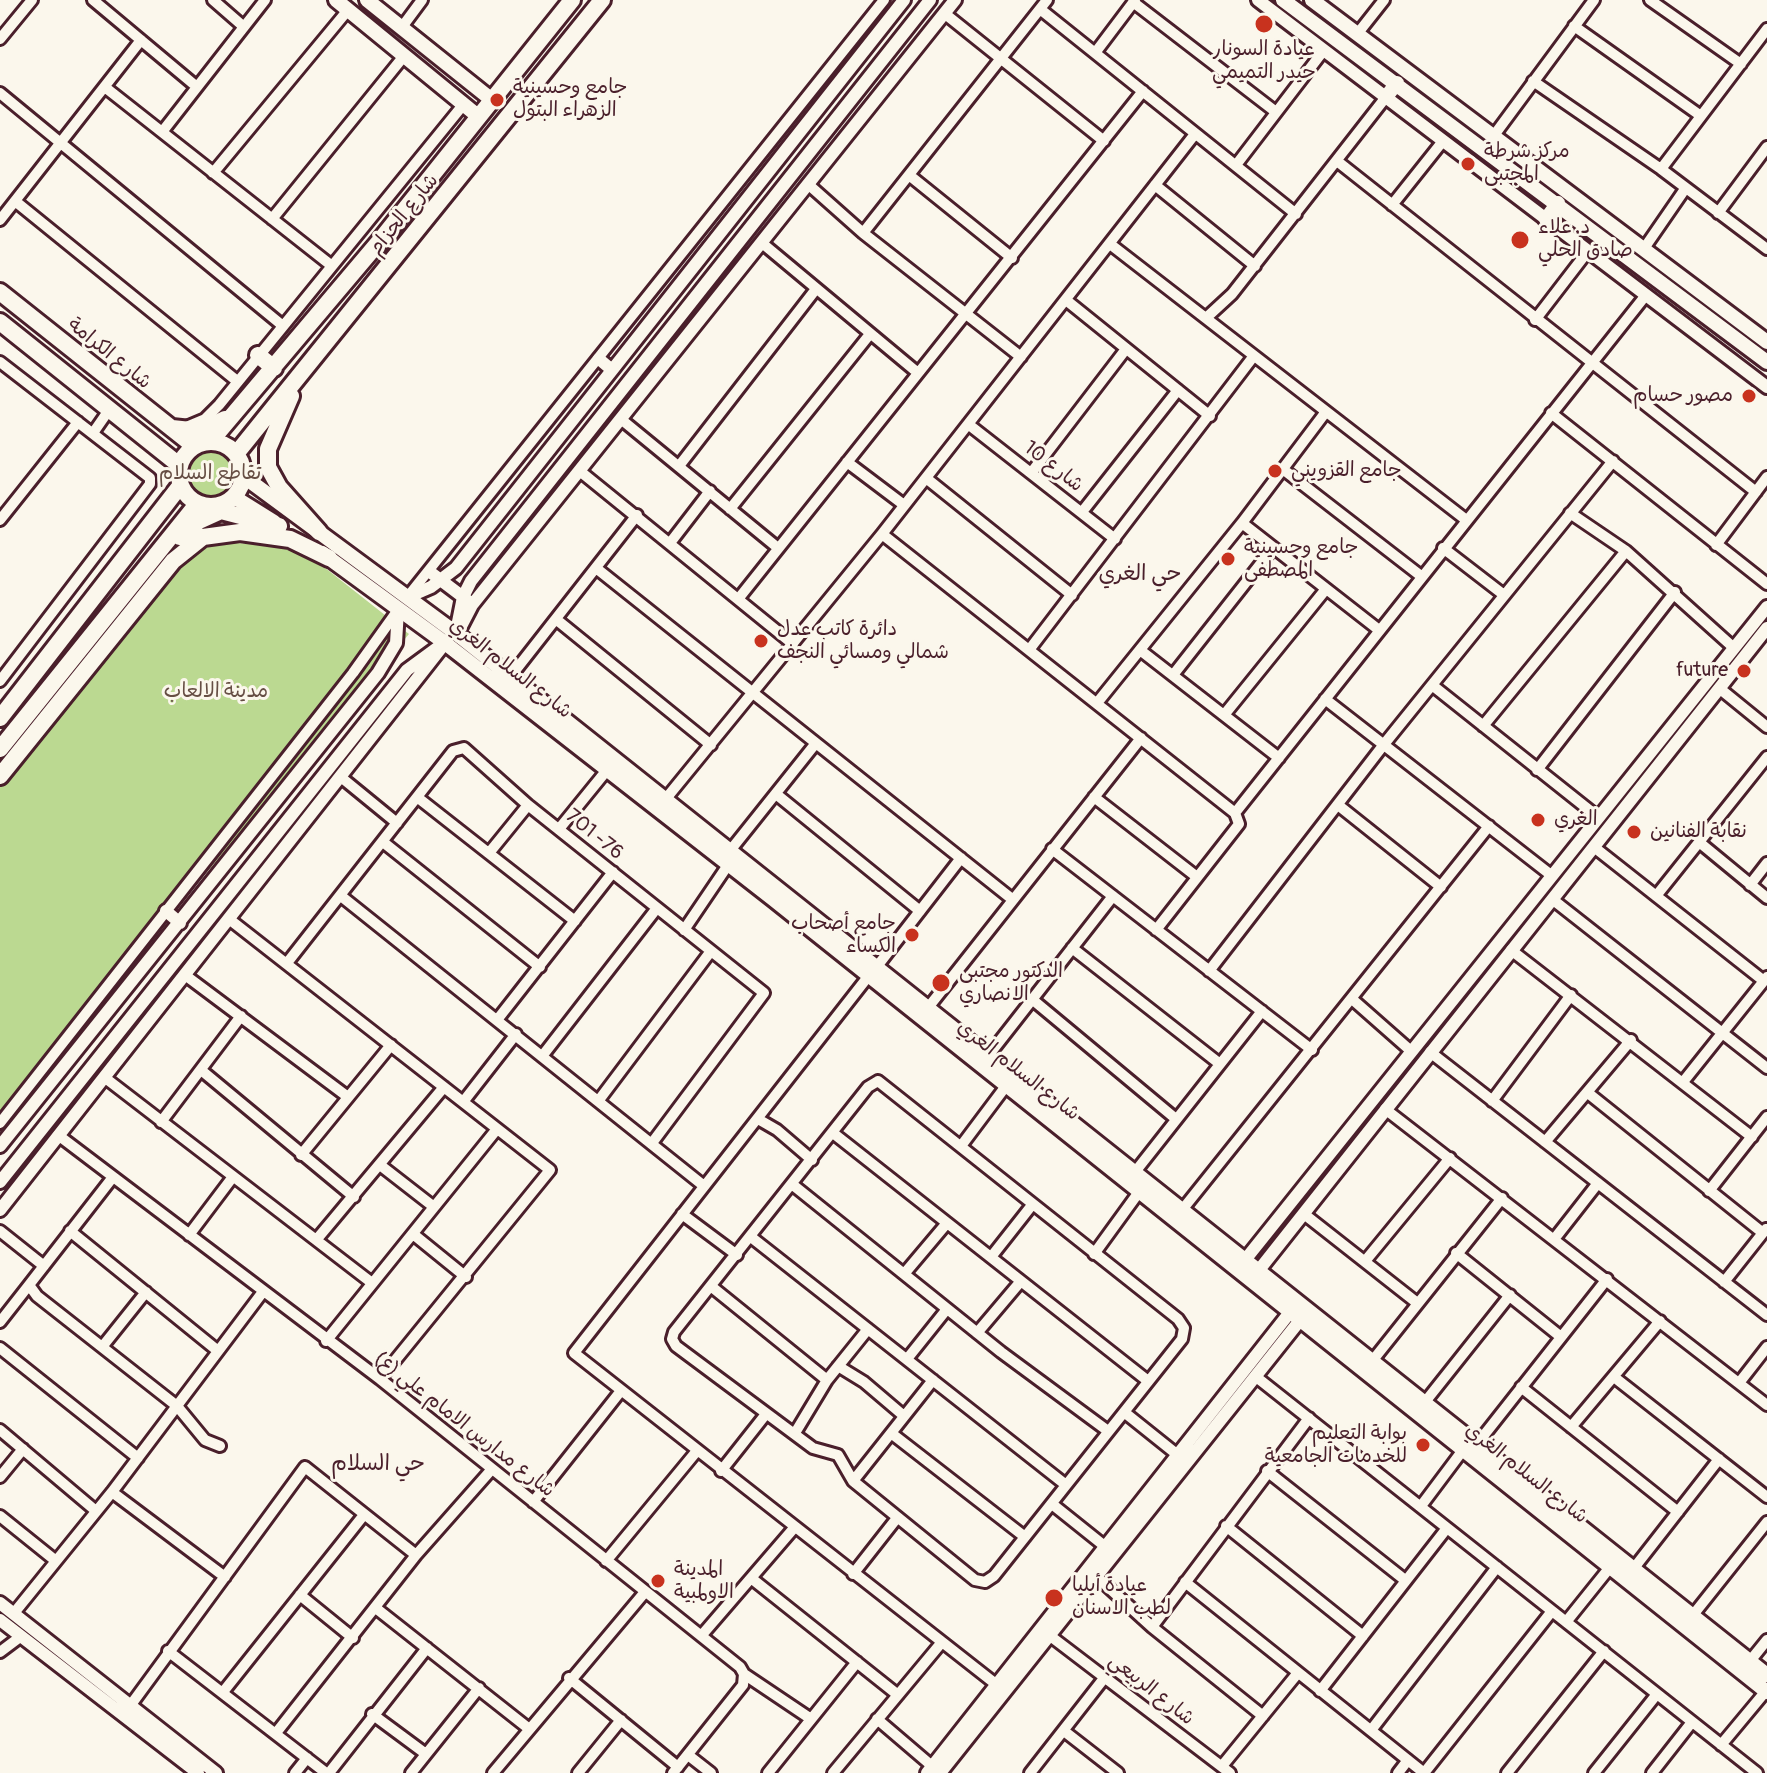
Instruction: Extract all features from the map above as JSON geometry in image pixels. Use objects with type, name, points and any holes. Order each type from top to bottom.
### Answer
[{"type":"main road","points":[[336,0],[479,117]]},
{"type":"main road","points":[[367,0],[492,100]]},
{"type":"main road","name":"شارع الحزام","points":[[236,454],[602,0]]},
{"type":"main road","points":[[1312,0],[1495,134],[1767,342]]},
{"type":"main road","name":"شارع الحزام","points":[[202,444],[240,409],[274,368],[411,202],[568,1]]},
{"type":"main road","points":[[1294,3],[1767,362]]},
{"type":"main road","points":[[1386,97],[1397,83]]},
{"type":"main road","points":[[408,241],[395,246],[390,237],[403,221],[411,202]]},
{"type":"main road","points":[[1546,219],[1558,203]]},
{"type":"main road","name":"شارع الكرامة","points":[[0,292],[173,429],[202,444]]},
{"type":"main road","points":[[1710,318],[1719,305]]},
{"type":"main road","points":[[0,322],[179,465],[180,486],[0,718]]},
{"type":"main road","points":[[258,355],[274,368]]},
{"type":"main road","points":[[300,375],[268,449],[268,467],[279,487],[319,532]]},
{"type":"main road","points":[[173,429],[210,429],[240,409]]},
{"type":"main road","points":[[179,465],[202,444],[225,445],[236,454],[243,476],[234,497],[217,506],[197,504],[180,486]]},
{"type":"main road","points":[[155,445],[168,474],[166,504]]},
{"type":"main road","name":"شارع السلام الغري","points":[[243,476],[408,597],[451,638],[591,749],[664,801],[728,859]]},
{"type":"main road","name":"شارع السلام الغري","points":[[234,497],[329,558],[398,610],[451,638],[511,676],[591,749],[607,770],[776,896],[1006,1086],[1135,1172],[1425,1402],[1451,1431]]},
{"type":"main road","points":[[0,749],[197,504]]},
{"type":"main road","points":[[134,579],[208,515],[235,512],[279,526]]},
{"type":"main road","points":[[0,776],[173,561],[203,537],[240,532],[290,539],[329,558]]},
{"type":"main road","points":[[26,716],[50,713]]},
{"type":"main road","name":"شارع السلام الغري","points":[[871,973],[927,1009],[988,1056],[1139,1192],[1451,1431],[1766,1691]]},
{"type":"main road","name":"شارع السلام الغري","points":[[1470,1447],[1634,1568],[1767,1675]]},
{"type":"street","points":[[0,39],[32,0]]},
{"type":"street","points":[[93,0],[197,87]]},
{"type":"street","points":[[213,0],[244,27]]},
{"type":"street","points":[[162,132],[265,0]]},
{"type":"street","points":[[402,27],[422,0]]},
{"type":"street","points":[[408,597],[884,0]]},
{"type":"street","points":[[408,597],[441,581],[456,568],[904,0]]},
{"type":"street","points":[[0,1210],[451,638],[468,601],[471,581],[930,0]]},
{"type":"street","points":[[468,601],[581,472],[955,0]]},
{"type":"street","points":[[1258,0],[1767,387]]},
{"type":"street","points":[[1358,33],[1384,0]]},
{"type":"street","points":[[1495,134],[1594,0]]},
{"type":"street","points":[[1650,0],[1741,64]]},
{"type":"street","points":[[1095,53],[1134,1],[1276,112]]},
{"type":"street","points":[[863,233],[1044,4],[1095,53],[1296,214]]},
{"type":"street","points":[[213,173],[348,10]]},
{"type":"street","points":[[944,13],[1104,141]]},
{"type":"street","points":[[1574,26],[1701,116]]},
{"type":"street","points":[[1661,169],[1767,29]]},
{"type":"street","points":[[0,220],[141,40]]},
{"type":"street","points":[[1236,165],[1324,50]]},
{"type":"street","points":[[272,219],[404,56]]},
{"type":"street","points":[[829,70],[841,80]]},
{"type":"street","points":[[875,70],[890,82]]},
{"type":"street","points":[[1533,81],[1661,169],[1767,249]]},
{"type":"street","points":[[106,88],[332,266]]},
{"type":"street","points":[[739,598],[1143,91]]},
{"type":"street","points":[[0,93],[283,326]]},
{"type":"street","points":[[1206,318],[1219,308],[1255,266],[1386,97]]},
{"type":"street","points":[[173,429],[205,419],[463,105]]},
{"type":"street","points":[[664,801],[882,534],[1195,134]]},
{"type":"street","points":[[1392,205],[1443,141]]},
{"type":"street","points":[[1718,213],[1767,147]]},
{"type":"street","points":[[1337,161],[1590,364],[1756,492]]},
{"type":"street","points":[[909,175],[1012,258]]},
{"type":"street","points":[[809,185],[863,233],[1021,357]]},
{"type":"street","points":[[1155,185],[1255,266]]},
{"type":"street","points":[[1645,247],[1685,189]]},
{"type":"street","points":[[15,201],[237,381]]},
{"type":"street","points":[[727,224],[731,236],[743,237]]},
{"type":"street","points":[[762,243],[918,373]]},
{"type":"street","points":[[1110,244],[1465,519]]},
{"type":"street","points":[[706,250],[718,252],[721,265]]},
{"type":"street","points":[[1535,320],[1588,251]]},
{"type":"street","points":[[679,466],[816,289]]},
{"type":"street","points":[[1235,813],[1465,519],[1646,295]]},
{"type":"street","points":[[1066,300],[1210,416]]},
{"type":"street","points":[[730,509],[870,334]]},
{"type":"street","points":[[1031,473],[1126,349]]},
{"type":"street","points":[[1029,650],[1253,357]]},
{"type":"street","points":[[599,359],[612,370]]},
{"type":"street","points":[[0,363],[147,473],[150,484],[0,681]]},
{"type":"street","points":[[628,383],[643,394]]},
{"type":"street","points":[[1082,512],[1178,390]]},
{"type":"street","points":[[93,433],[109,410]]},
{"type":"street","points":[[1097,703],[1284,470],[1325,413]]},
{"type":"street","points":[[1551,413],[1767,584]]},
{"type":"street","points":[[622,420],[778,548]]},
{"type":"street","points":[[0,520],[78,422]]},
{"type":"street","name":"شارع 10","points":[[968,424],[1115,539]]},
{"type":"street","points":[[1209,971],[1385,743],[1613,461]]},
{"type":"street","points":[[847,462],[904,505]]},
{"type":"street","points":[[1284,470],[1421,576]]},
{"type":"street","points":[[581,472],[793,644]]},
{"type":"street","points":[[1716,545],[1767,477]]},
{"type":"street","points":[[926,478],[1072,595]]},
{"type":"street","points":[[670,543],[710,491]]},
{"type":"street","points":[[1570,513],[1626,551],[1734,648]]},
{"type":"street","points":[[511,676],[637,515]]},
{"type":"street","points":[[1242,523],[1379,630]]},
{"type":"street","points":[[882,534],[1235,813],[1239,824],[1156,930]]},
{"type":"street","points":[[1173,675],[1273,548]]},
{"type":"street","points":[[1443,548],[1504,595]]},
{"type":"street","points":[[1483,726],[1626,551]]},
{"type":"street","points":[[596,568],[1012,899]]},
{"type":"street","points":[[430,572],[468,601]]},
{"type":"street","points":[[1224,715],[1326,589]]},
{"type":"street","points":[[1537,770],[1675,592]]},
{"type":"street","points":[[1259,1270],[1594,847],[1734,648],[1767,607]]},
{"type":"street","points":[[0,1146],[358,698],[396,643],[398,610]]},
{"type":"street","points":[[0,1123],[353,673],[398,610]]},
{"type":"street","points":[[557,620],[711,745]]},
{"type":"street","points":[[1245,1260],[1598,817],[1719,688],[1767,628]]},
{"type":"street","points":[[0,1182],[407,670],[426,652],[451,638]]},
{"type":"street","points":[[1140,650],[1279,758]]},
{"type":"street","points":[[1432,685],[1598,817]]},
{"type":"street","points":[[1719,688],[1767,727]]},
{"type":"street","points":[[358,698],[371,699],[375,710]]},
{"type":"street","points":[[1325,699],[1551,875]]},
{"type":"street","points":[[927,1009],[1141,738]]},
{"type":"street","points":[[684,930],[728,859],[816,743]]},
{"type":"street","name":"701 -76","points":[[417,797],[456,748],[464,748],[528,805],[764,993],[652,1143]]},
{"type":"street","points":[[1656,896],[1767,757]]},
{"type":"street","points":[[559,829],[607,770]]},
{"type":"street","points":[[342,778],[397,823]]},
{"type":"street","points":[[776,794],[920,911]]},
{"type":"street","points":[[287,963],[417,797],[575,921]]},
{"type":"street","points":[[1094,797],[1197,877]]},
{"type":"street","points":[[489,853],[528,805]]},
{"type":"street","points":[[1338,805],[1441,887]]},
{"type":"street","points":[[1182,1210],[1489,826]]},
{"type":"street","points":[[383,842],[540,967]]},
{"type":"street","points":[[1699,842],[1767,898]]},
{"type":"street","points":[[1594,847],[1766,979],[1683,1082]]},
{"type":"street","points":[[1052,849],[1312,1050]]},
{"type":"street","points":[[961,858],[574,1353],[696,1452],[997,1685]]},
{"type":"street","points":[[1750,885],[1767,863]]},
{"type":"street","points":[[497,1020],[613,872]]},
{"type":"street","points":[[341,896],[704,1186]]},
{"type":"street","points":[[988,1056],[1113,896]]},
{"type":"street","points":[[1552,899],[1767,1068]]},
{"type":"street","points":[[543,1055],[657,908]]},
{"type":"street","points":[[166,911],[180,923]]},
{"type":"street","points":[[229,919],[550,1170],[380,1379]]},
{"type":"street","points":[[197,936],[209,945]]},
{"type":"street","points":[[1072,948],[1220,1064]]},
{"type":"street","points":[[1511,950],[1631,1040],[1752,1137]]},
{"type":"street","points":[[599,1100],[711,951]]},
{"type":"street","points":[[185,975],[348,1097]]},
{"type":"street","points":[[1467,984],[1478,993]]},
{"type":"street","points":[[1492,1101],[1571,995]]},
{"type":"street","points":[[1352,999],[1411,1051]]},
{"type":"street","points":[[1033,1000],[1176,1119]]},
{"type":"street","points":[[1135,1172],[1262,1011]]},
{"type":"street","points":[[161,1122],[241,1016]]},
{"type":"street","points":[[463,1102],[516,1034]]},
{"type":"street","points":[[1545,1142],[1631,1040]]},
{"type":"street","points":[[301,1155],[391,1045]]},
{"type":"street","points":[[1430,1052],[1767,1315]]},
{"type":"street","points":[[201,1070],[354,1197]]},
{"type":"street","points":[[104,1077],[372,1283]]},
{"type":"street","points":[[878,1081],[1178,1319],[1184,1328],[1182,1339],[994,1576],[985,1582],[975,1580],[853,1481],[838,1455],[813,1448],[676,1346],[672,1339],[674,1332],[833,1133],[868,1087],[878,1081]]},
{"type":"street","points":[[961,1146],[1006,1086]]},
{"type":"street","points":[[317,1239],[444,1087]]},
{"type":"street","points":[[1588,1093],[1709,1191],[1765,1230],[1724,1282]]},
{"type":"street","points":[[1385,1109],[1767,1405]]},
{"type":"street","points":[[1709,1191],[1767,1117]]},
{"type":"street","points":[[758,1119],[777,1130],[812,1160]]},
{"type":"street","points":[[326,1341],[497,1129]]},
{"type":"street","points":[[833,1133],[1148,1381]]},
{"type":"street","name":"شارع مدارس الامام علي (ع)","points":[[58,1135],[262,1293],[380,1379],[701,1636],[744,1674],[811,1719]]},
{"type":"street","points":[[1366,1260],[1450,1158]]},
{"type":"street","points":[[380,1165],[434,1207]]},
{"type":"street","points":[[0,1322],[113,1177]]},
{"type":"street","points":[[189,1235],[232,1178]]},
{"type":"street","points":[[1555,1238],[1598,1183]]},
{"type":"street","points":[[793,1185],[977,1333],[1108,1431]]},
{"type":"street","points":[[1094,1254],[1139,1192]]},
{"type":"street","points":[[1373,1360],[1416,1302],[1502,1198]]},
{"type":"street","points":[[991,1257],[1032,1205]]},
{"type":"street","points":[[682,1214],[737,1255]]},
{"type":"street","points":[[1304,1214],[1416,1302]]},
{"type":"street","points":[[904,1274],[947,1223]]},
{"type":"street","points":[[0,1231],[44,1266]]},
{"type":"street","points":[[70,1231],[218,1351]]},
{"type":"street","points":[[413,1234],[466,1277]]},
{"type":"street","points":[[751,1237],[1066,1485]]},
{"type":"street","points":[[1456,1253],[1561,1337]]},
{"type":"street","points":[[1421,1506],[1607,1279]]},
{"type":"street","points":[[977,1333],[1021,1281]]},
{"type":"street","points":[[29,1285],[32,1292],[177,1406],[205,1440],[220,1446]]},
{"type":"street","points":[[712,1287],[827,1380]]},
{"type":"street","points":[[102,1347],[146,1292]]},
{"type":"street","points":[[14,1613],[112,1492],[262,1293]]},
{"type":"street","points":[[1425,1402],[1510,1295]]},
{"type":"street","points":[[907,1359],[947,1309]]},
{"type":"street","points":[[933,1771],[997,1685],[1049,1635],[1097,1577],[1255,1376],[1296,1315]]},
{"type":"street","points":[[933,1771],[1024,1659],[1179,1456],[1296,1315]]},
{"type":"street","points":[[1571,1427],[1660,1321]]},
{"type":"street","points":[[795,1433],[827,1380],[868,1329]]},
{"type":"street","points":[[1739,1383],[1767,1347]]},
{"type":"street","points":[[0,1348],[138,1458]]},
{"type":"street","points":[[838,1366],[864,1382],[904,1416]]},
{"type":"street","points":[[1255,1376],[1751,1771]]},
{"type":"street","points":[[1614,1377],[1767,1497]]},
{"type":"street","points":[[853,1481],[933,1380]]},
{"type":"street","points":[[1521,1387],[1678,1512]]},
{"type":"street","points":[[533,1502],[620,1392]]},
{"type":"street","points":[[1124,1412],[1179,1456]]},
{"type":"street","points":[[721,1471],[766,1414]]},
{"type":"street","points":[[1152,1627],[1309,1418]]},
{"type":"street","points":[[0,1430],[96,1511]]},
{"type":"street","points":[[891,1433],[1025,1537]]},
{"type":"street","points":[[0,1477],[23,1449]]},
{"type":"street","points":[[606,1561],[696,1452]]},
{"type":"street","points":[[1634,1568],[1719,1459]]},
{"type":"street","points":[[130,1706],[305,1467],[416,1555]]},
{"type":"street","points":[[276,1733],[377,1609],[416,1555],[492,1469]]},
{"type":"street","points":[[1267,1471],[1405,1580]]},
{"type":"street","points":[[112,1492],[225,1577]]},
{"type":"street","points":[[1052,1504],[1107,1548]]},
{"type":"street","points":[[0,1516],[56,1561]]},
{"type":"street","points":[[223,1692],[363,1516]]},
{"type":"street","points":[[853,1574],[897,1518]]},
{"type":"street","points":[[1693,1615],[1767,1522]]},
{"type":"street","points":[[1226,1526],[1363,1636]]},
{"type":"street","points":[[701,1636],[794,1528]]},
{"type":"street","points":[[1320,1691],[1447,1528]]},
{"type":"street","points":[[1566,1622],[1611,1566]]},
{"type":"street","points":[[1372,1729],[1497,1567]]},
{"type":"street","points":[[1097,1577],[1152,1627],[1263,1716]]},
{"type":"street","points":[[751,1578],[898,1695]]},
{"type":"street","points":[[1185,1582],[1424,1773],[1552,1611]]},
{"type":"street","points":[[496,1772],[569,1678],[645,1592]]},
{"type":"street","points":[[300,1595],[353,1638]]},
{"type":"street","points":[[0,1603],[216,1773]]},
{"type":"street","points":[[377,1609],[528,1728]]},
{"type":"street","points":[[0,1620],[198,1773]]},
{"type":"street","name":"شارع الربيعي","points":[[1049,1635],[1226,1770]]},
{"type":"street","points":[[0,1652],[20,1637]]},
{"type":"street","points":[[1750,1661],[1767,1640]]},
{"type":"street","points":[[833,1773],[942,1642]]},
{"type":"street","points":[[168,1651],[327,1773],[427,1648]]},
{"type":"street","points":[[1507,1773],[1604,1651]]},
{"type":"street","points":[[768,1773],[857,1662]]},
{"type":"street","points":[[569,1678],[676,1770],[743,1685],[744,1674]]},
{"type":"street","points":[[1226,1770],[1297,1674]]},
{"type":"street","points":[[1030,1773],[1105,1677]]},
{"type":"street","points":[[411,1773],[479,1688]]},
{"type":"street","points":[[1721,1745],[1766,1691]]},
{"type":"street","points":[[1594,1773],[1657,1694]]},
{"type":"street","points":[[372,1714],[426,1754]]},
{"type":"street","points":[[877,1719],[933,1771]]},
{"type":"street","points":[[578,1773],[621,1720]]},
{"type":"street","points":[[1652,1773],[1692,1722]]},
{"type":"street","points":[[1064,1731],[1118,1773]]},
{"type":"street","points":[[688,1755],[711,1773]]},
{"type":"street","points":[[295,1773],[307,1758]]},
{"type":"street","points":[[1398,1773],[1408,1760]]},
{"type":"green space","name":"تقاطع السلام","points":[[210,448],[229,455],[236,474],[229,493],[210,500],[191,493],[184,474],[191,455]]},
{"type":"green space","name":"مدينة الالعاب","points":[[217,542],[291,546],[324,567],[409,634],[0,1116],[0,783],[190,551]]},
{"type":"place","name":"عيادة السونار حيدر التميمي","points":[[1264,24]]},
{"type":"place","name":"جامع وحسينية الزهراء البتول","points":[[497,100]]},
{"type":"place","name":"مركز شرطة المجتبى","points":[[1468,164]]},
{"type":"place","name":"د. علاء صادق الحلي","points":[[1520,240]]},
{"type":"place","name":"مصور حسام","points":[[1749,396]]},
{"type":"place","name":"جامع القزويني","points":[[1275,471]]},
{"type":"place","name":"جامع وحسينية المصطفى","points":[[1228,559]]},
{"type":"place","name":"دائرة كاتب عدل شمالي ومسائي النجف","points":[[761,641]]},
{"type":"place","name":"future","points":[[1744,671]]},
{"type":"place","name":"الغري","points":[[1538,820]]},
{"type":"place","name":"نقابة الفنانين","points":[[1634,832]]},
{"type":"place","name":"جامع أصحاب الكساء","points":[[912,935]]},
{"type":"place","name":"الدكتور مجتبى الانصاري","points":[[941,983]]},
{"type":"place","name":"بوابة التعليم للخدمات الجامعية","points":[[1423,1445]]},
{"type":"place","name":"المدينة الاولمبية","points":[[658,1581]]},
{"type":"place","name":"عيادة أيليا لطب الاسنان","points":[[1054,1598]]},
{"type":"district","name":"حي الغري","points":[[1140,574]]},
{"type":"district","name":"حي السلام","points":[[378,1464]]}]
